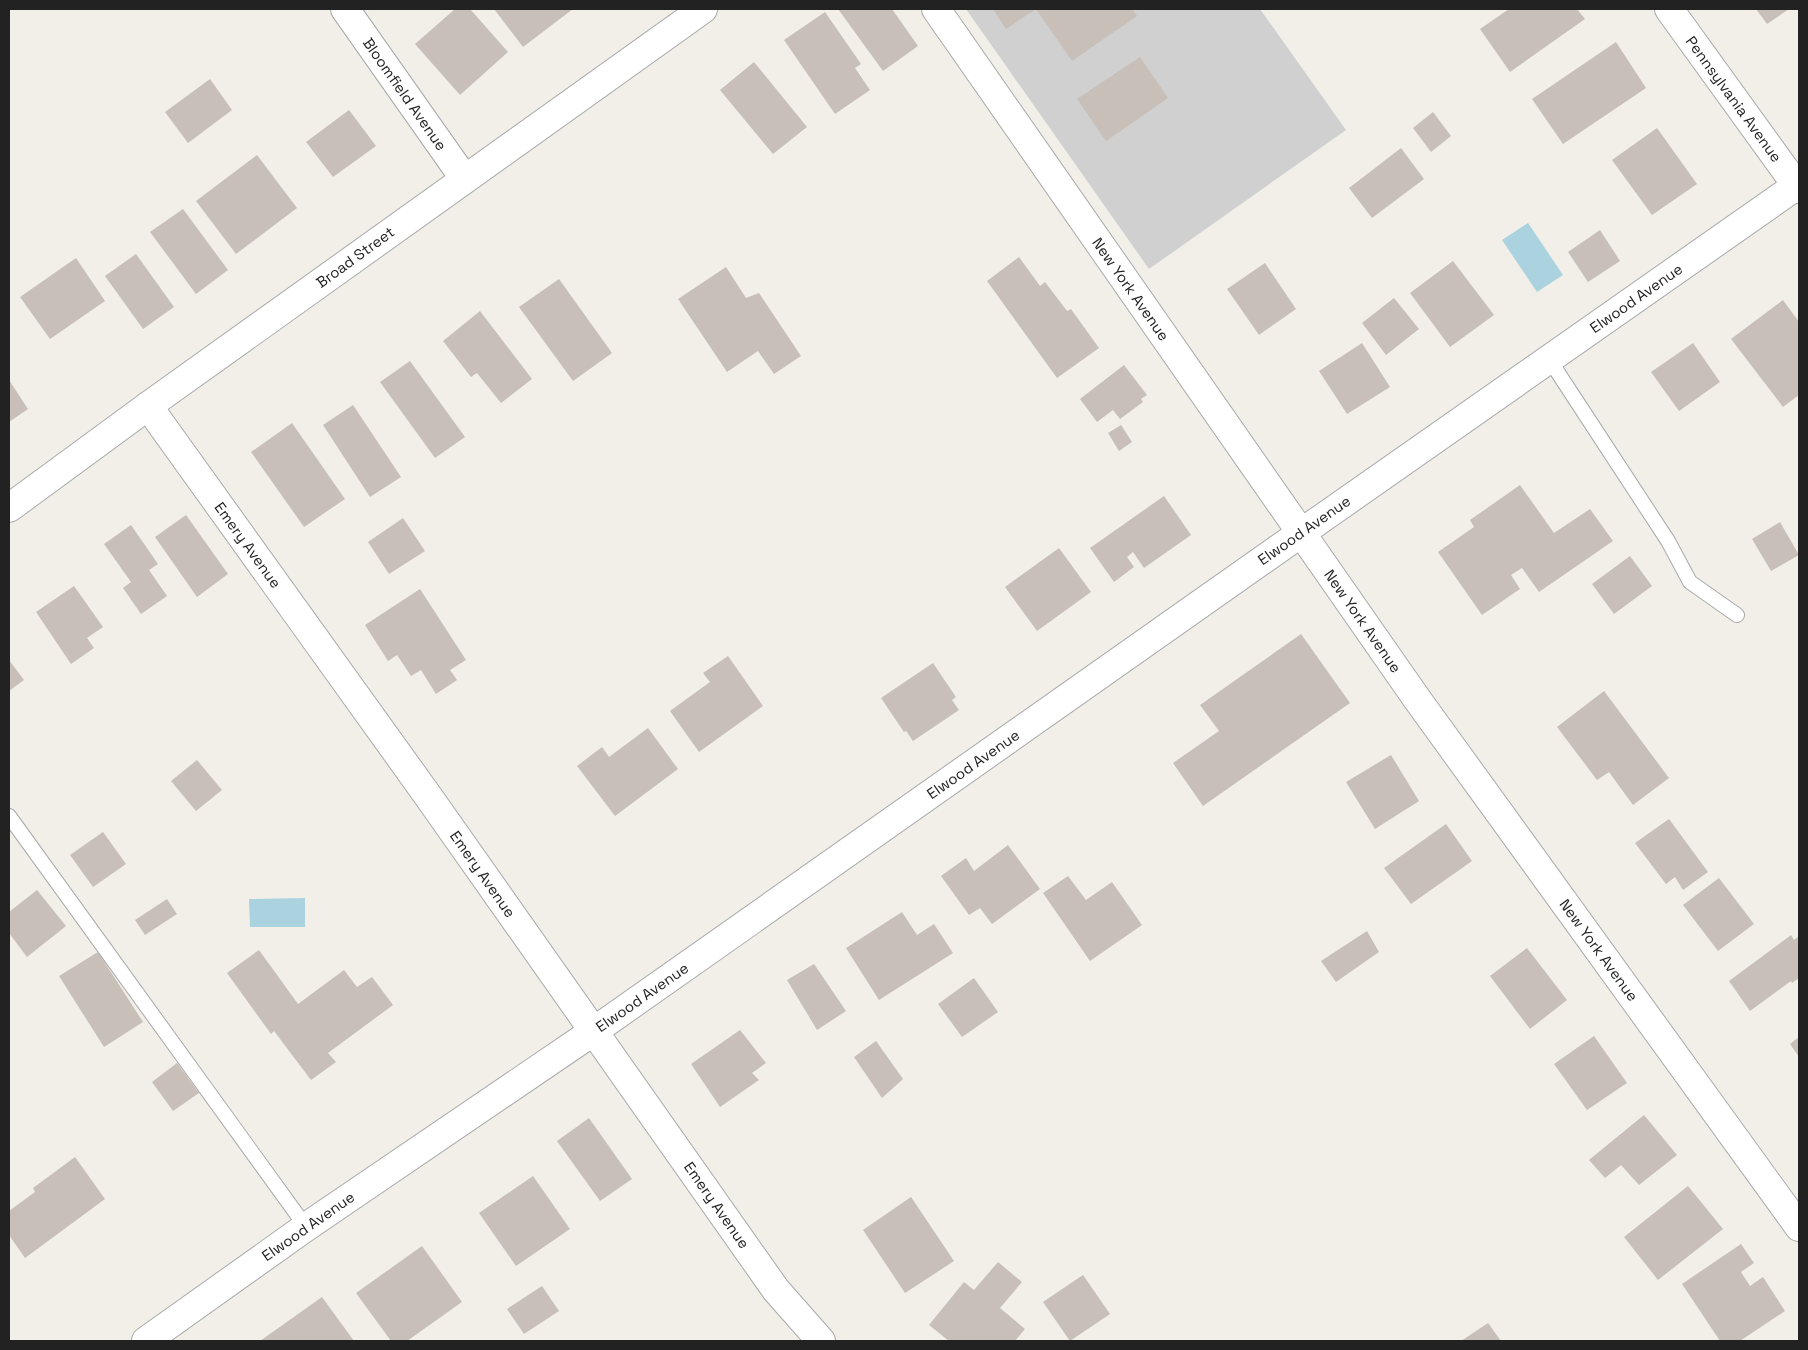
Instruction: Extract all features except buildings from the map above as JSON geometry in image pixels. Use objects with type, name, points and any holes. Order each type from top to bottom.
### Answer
[{"type":"street","name":"Bloomfield Avenue","points":[[346,9],[464,178]]},
{"type":"street","name":"Broad Street","points":[[9,508],[464,178],[703,9]]},
{"type":"street","name":"New York Avenue","points":[[936,9],[1423,706],[1799,1227]]},
{"type":"street","name":"Pennsylvania Avenue","points":[[1668,9],[1798,187]]},
{"type":"street","name":"Elwood Avenue","points":[[146,1341],[306,1226],[594,1031],[1301,532],[1798,187]]},
{"type":"street","name":"Emery Avenue","points":[[148,406],[594,1031],[776,1290],[821,1341]]},
{"type":"lane","points":[[1549,359],[1668,541],[1690,582],[1737,615]]},
{"type":"lane","points":[[9,816],[306,1226]]},
{"type":"shaded area","points":[[966,9],[1260,9],[1346,130],[1149,269]]},
{"type":"water","points":[[1528,223],[1563,275],[1537,292],[1502,240]]},
{"type":"water","points":[[305,898],[305,927],[250,927],[249,899]]}]
